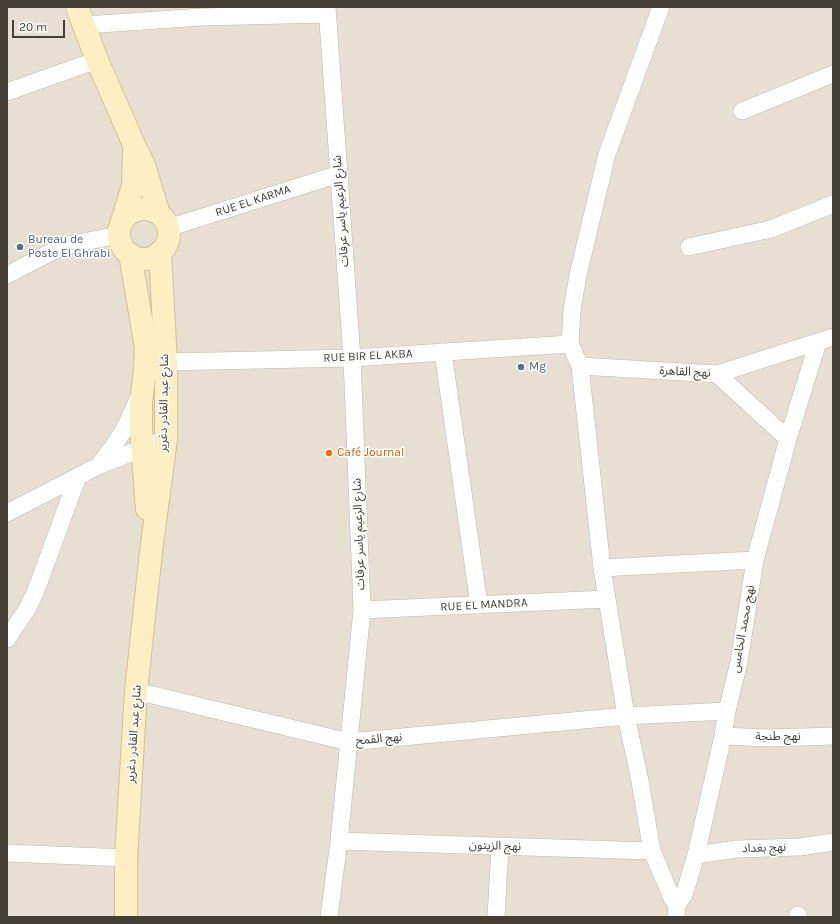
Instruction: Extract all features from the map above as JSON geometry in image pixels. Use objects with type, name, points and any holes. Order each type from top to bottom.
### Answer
[{"type":"main road","points":[[81,16],[97,60],[134,147],[144,166],[164,221],[168,237],[166,246],[151,258],[140,258],[130,254],[124,249],[121,228],[133,186],[134,147]]},
{"type":"main road","points":[[121,228],[130,213],[139,209],[150,210],[164,221]]},
{"type":"main road","name":"شارع عبد القادر دغرير","points":[[126,917],[126,858],[136,691],[151,552],[166,439],[166,362],[160,252]]},
{"type":"main road","name":"شارع عبد القادر دغرير","points":[[130,254],[146,348],[141,430],[151,552]]},
{"type":"street","points":[[661,7],[607,154],[578,275],[572,310],[570,344],[580,366],[602,568],[626,716],[652,851],[677,911]]},
{"type":"street","points":[[81,16],[202,12],[327,11]]},
{"type":"street","name":"شارع الزعيم ياسر عرفات","points":[[327,11],[352,358],[362,610],[339,841],[329,917]]},
{"type":"street","points":[[7,92],[97,60]]},
{"type":"street","points":[[742,111],[833,74]]},
{"type":"street","name":"RUE EL KARMA","points":[[164,221],[338,174]]},
{"type":"street","points":[[689,246],[771,229],[833,204]]},
{"type":"street","points":[[7,275],[55,250],[121,228]]},
{"type":"street","points":[[717,374],[826,340]]},
{"type":"street","name":"نهج محمد الخامس","points":[[677,911],[684,895],[696,855],[723,736],[739,662],[756,560],[788,438],[826,340]]},
{"type":"street","name":"RUE BIR EL AKBA","points":[[166,362],[352,358],[570,344]]},
{"type":"street","points":[[443,352],[479,605]]},
{"type":"street","name":"نهج القاهرة","points":[[580,366],[717,374],[788,438]]},
{"type":"street","points":[[100,464],[125,428],[143,387]]},
{"type":"street","points":[[7,513],[100,464],[166,439]]},
{"type":"street","points":[[7,639],[28,609],[35,593],[78,476]]},
{"type":"street","points":[[602,568],[756,560]]},
{"type":"street","name":"RUE EL MANDRA","points":[[362,610],[607,599]]},
{"type":"street","name":"نهج القمح","points":[[136,691],[349,742],[626,716],[728,711]]},
{"type":"street","name":"نهج طنجة","points":[[723,736],[768,738],[833,736]]},
{"type":"street","name":"نهج الزيتون","points":[[339,841],[652,851]]},
{"type":"street","name":"نهج بغداد","points":[[696,855],[737,849],[800,848],[833,842]]},
{"type":"street","points":[[496,917],[500,846]]},
{"type":"street","points":[[7,853],[126,858]]},
{"type":"shaded area","points":[[7,7],[833,7],[833,917],[7,917]]},
{"type":"place","name":"Bureau de Poste El Ghrabi","points":[[20,247]]},
{"type":"place","name":"Mg","points":[[521,367]]},
{"type":"place","name":"Café Journal","points":[[329,453]]}]
